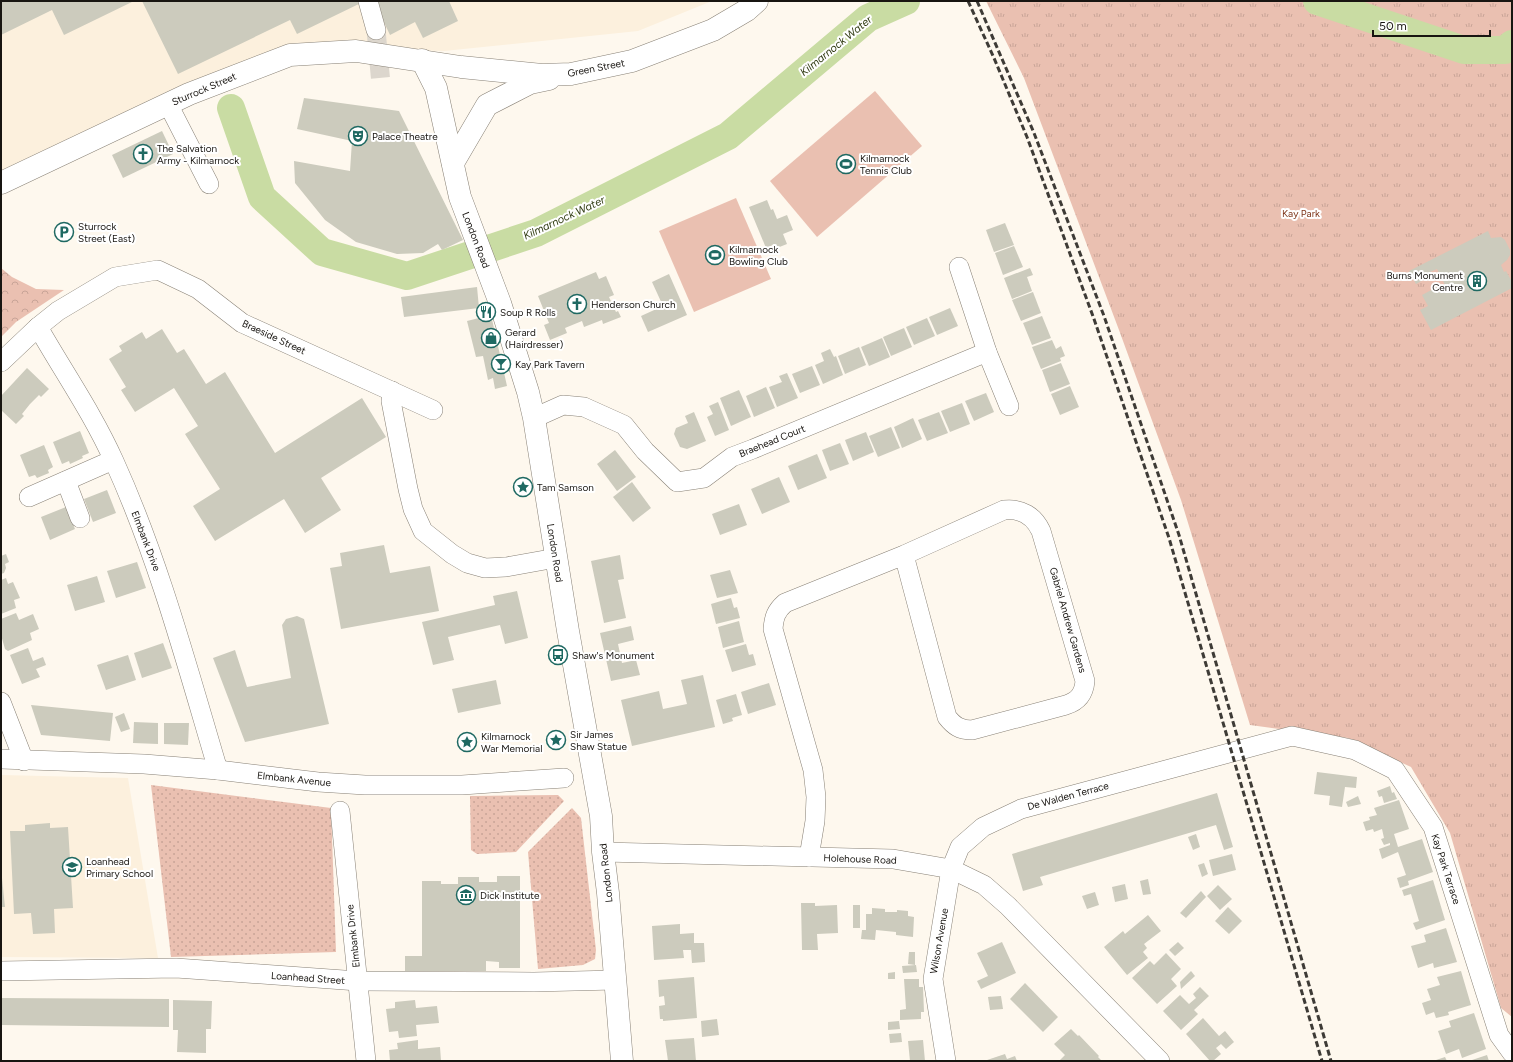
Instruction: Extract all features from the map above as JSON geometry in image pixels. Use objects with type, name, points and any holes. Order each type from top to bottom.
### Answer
[{"type":"main road","name":"Green Street","points":[[422,60],[461,67],[542,75],[571,74],[632,61],[713,30],[747,10],[757,1]]},
{"type":"main road","name":"Sturrock Street","points":[[1,183],[189,94],[290,55],[356,51],[422,60]]},
{"type":"main road","name":"London Road","points":[[422,60],[436,88],[460,197],[500,303],[528,392],[534,418],[568,632],[601,816],[622,1061]]},
{"type":"main road","points":[[453,163],[487,105],[530,83],[571,74]]},
{"type":"street","points":[[368,1],[376,30]]},
{"type":"street","points":[[168,104],[209,184]]},
{"type":"street","points":[[959,267],[988,352],[1009,406]]},
{"type":"street","name":"Braeside Street","points":[[1,362],[38,326],[58,311],[115,277],[158,270],[198,289],[242,323],[434,410]]},
{"type":"street","name":"Elmbank Drive","points":[[38,326],[100,433],[113,460],[158,571],[218,770]]},
{"type":"street","name":"Braehead Court","points":[[534,418],[562,405],[584,407],[624,424],[645,451],[678,482],[704,478],[732,457],[988,352]]},
{"type":"street","points":[[392,391],[391,401],[408,489],[413,509],[423,531],[452,554],[467,563],[485,568],[506,567],[556,558]]},
{"type":"street","points":[[29,497],[113,460]]},
{"type":"street","points":[[66,481],[80,518]]},
{"type":"street","name":"Gabriel Andrew Gardens","points":[[809,857],[815,821],[816,796],[811,763],[773,629],[774,618],[777,610],[785,603],[904,554],[1004,510],[1016,510],[1029,515],[1041,531],[1085,681],[1082,695],[1066,706],[972,730],[964,730],[951,723],[947,717],[904,554]]},
{"type":"street","points":[[1,702],[24,761]]},
{"type":"street","name":"De Walden Terrace","points":[[951,869],[960,847],[983,826],[1021,809],[1292,736]]},
{"type":"street","name":"Kay Park Terrace","points":[[1292,736],[1355,750],[1395,770],[1433,827],[1499,1035],[1512,1054]]},
{"type":"street","name":"Elmbank Avenue","points":[[1,759],[144,764],[218,770],[318,782],[364,785],[462,785],[564,778]]},
{"type":"street","name":"Elmbank Drive","points":[[340,811],[366,1061]]},
{"type":"street","name":"Holehouse Road","points":[[603,852],[893,858],[951,869],[984,885],[1008,906],[1160,1061]]},
{"type":"street","name":"Wilson Avenue","points":[[946,1061],[933,979],[951,869]]},
{"type":"street","name":"Loanhead Street","points":[[1,971],[176,968],[358,981],[534,982],[615,980]]},
{"type":"shaded area","points":[[1,1],[712,1],[638,31],[444,51],[283,46],[1,175]]},
{"type":"shaded area","name":"Loanhead Primary School","points":[[1,775],[128,778],[158,958],[1,957]]},
{"type":"green space","name":"Kay Park","points":[[986,1],[1512,1],[1512,1017],[1501,1008],[1450,833],[1411,767],[1348,738],[1250,725],[1181,500],[1024,78]]},
{"type":"green space","name":"Kilmarnock Tennis Club","points":[[875,91],[922,146],[817,237],[770,181]]},
{"type":"green space","name":"Kilmarnock Bowling Club","points":[[736,198],[771,279],[694,312],[659,231]]},
{"type":"green space","points":[[1,268],[12,277],[36,289],[64,290],[16,322],[1,337]]},
{"type":"green space","points":[[151,785],[331,808],[336,952],[171,957]]},
{"type":"green space","points":[[558,795],[564,801],[516,852],[477,854],[471,850],[470,796]]},
{"type":"green space","points":[[572,808],[581,818],[596,950],[595,959],[583,965],[538,969],[528,852]]},
{"type":"building","points":[[1,1],[134,1],[64,35],[52,10],[1,35]]},
{"type":"building","points":[[142,1],[365,1],[297,34],[290,20],[178,74]]},
{"type":"building","points":[[374,1],[449,1],[458,21],[423,38],[415,22],[390,35]]},
{"type":"building","points":[[304,98],[399,111],[463,240],[442,250],[438,244],[423,253],[397,254],[356,242],[325,220],[295,183],[294,161],[350,171],[352,141],[297,129]]},
{"type":"building","name":"The Salvation Army - Kilmarnock","points":[[162,131],[173,154],[123,178],[112,155]]},
{"type":"building","name":"Kilmarnock Bowling Club","points":[[767,200],[777,219],[787,215],[793,230],[783,234],[787,244],[777,248],[775,244],[766,248],[749,207]]},
{"type":"building","points":[[1005,223],[1014,245],[994,252],[986,230]]},
{"type":"building","name":"Burns Monument Centre","points":[[1488,231],[1491,238],[1501,237],[1505,240],[1510,250],[1510,255],[1507,260],[1501,265],[1504,272],[1506,271],[1512,282],[1512,288],[1431,330],[1420,310],[1428,306],[1422,295],[1437,287],[1439,291],[1446,287],[1437,269],[1430,272],[1432,275],[1416,284],[1409,271]]},
{"type":"building","points":[[1014,246],[1023,267],[1003,275],[995,253]]},
{"type":"building","points":[[1030,268],[1033,275],[1027,277],[1032,291],[1012,299],[1004,278]]},
{"type":"building","name":"Henderson Church","points":[[596,272],[599,279],[606,276],[614,295],[609,297],[616,312],[618,311],[621,317],[603,324],[602,320],[584,327],[582,321],[565,328],[567,333],[550,340],[544,325],[549,323],[538,296]]},
{"type":"building","points":[[669,274],[687,315],[648,332],[641,316],[663,306],[652,282]]},
{"type":"building","points":[[477,287],[479,308],[404,317],[401,297]]},
{"type":"building","points":[[1033,292],[1041,313],[1021,321],[1012,300]]},
{"type":"building","points":[[950,308],[958,326],[937,335],[929,317]]},
{"type":"building","points":[[491,315],[507,386],[495,389],[493,378],[488,380],[483,356],[476,357],[467,321]]},
{"type":"building","points":[[1042,316],[1051,338],[1032,345],[1023,323]]},
{"type":"building","points":[[927,318],[935,336],[914,345],[906,327]]},
{"type":"building","points":[[904,328],[912,347],[891,356],[883,337]]},
{"type":"building","points":[[162,329],[177,353],[184,349],[206,384],[225,372],[275,453],[362,398],[386,437],[321,478],[341,510],[305,533],[284,499],[215,541],[193,506],[220,489],[185,434],[198,426],[174,388],[135,412],[121,390],[126,387],[109,359],[122,351],[119,346],[142,332],[146,339]]},
{"type":"building","points":[[882,338],[890,357],[869,366],[861,347]]},
{"type":"building","points":[[1052,340],[1056,349],[1061,346],[1065,356],[1060,358],[1061,361],[1041,369],[1032,347]]},
{"type":"building","points":[[859,347],[866,365],[845,374],[838,356]]},
{"type":"building","points":[[830,349],[834,357],[836,356],[843,375],[823,384],[815,365],[824,361],[821,353]]},
{"type":"building","points":[[1061,363],[1070,384],[1050,392],[1042,370]]},
{"type":"building","points":[[812,366],[820,385],[800,393],[792,374]]},
{"type":"building","points":[[27,368],[49,389],[41,397],[39,395],[30,404],[22,414],[24,416],[16,424],[1,410],[1,396]]},
{"type":"building","points":[[787,373],[798,398],[777,407],[769,387],[782,382],[779,376]]},
{"type":"building","points":[[1070,386],[1079,407],[1060,415],[1051,394]]},
{"type":"building","points":[[766,387],[775,408],[754,417],[746,396]]},
{"type":"building","points":[[739,390],[751,417],[731,426],[720,398]]},
{"type":"building","points":[[986,393],[994,412],[974,421],[965,401]]},
{"type":"building","points":[[718,402],[729,430],[715,436],[707,417],[713,414],[709,406]]},
{"type":"building","points":[[962,403],[970,424],[950,432],[941,411]]},
{"type":"building","points":[[694,412],[706,441],[687,449],[680,447],[674,434],[676,428],[688,423],[685,416]]},
{"type":"building","points":[[939,412],[948,433],[927,441],[918,420]]},
{"type":"building","points":[[913,418],[922,439],[902,448],[894,427]]},
{"type":"building","points":[[891,427],[900,448],[878,457],[869,436]]},
{"type":"building","points":[[80,431],[89,453],[82,456],[83,458],[70,464],[69,461],[62,464],[53,442]]},
{"type":"building","points":[[866,432],[874,452],[853,461],[845,440]]},
{"type":"building","points":[[840,443],[849,464],[830,471],[822,450]]},
{"type":"building","points":[[44,445],[53,467],[48,470],[49,473],[37,478],[35,475],[29,477],[20,455]]},
{"type":"building","points":[[615,450],[636,477],[617,491],[597,464]]},
{"type":"building","points":[[817,454],[827,478],[798,490],[788,466]]},
{"type":"building","points":[[779,477],[790,502],[762,514],[751,489]]},
{"type":"building","points":[[632,482],[651,508],[633,522],[613,497]]},
{"type":"building","points":[[107,490],[116,513],[93,522],[84,499]]},
{"type":"building","points":[[739,504],[747,525],[720,535],[712,514]]},
{"type":"building","points":[[66,507],[75,529],[50,540],[41,517]]},
{"type":"building","points":[[384,545],[390,573],[430,566],[439,611],[341,629],[330,568],[342,566],[340,553]]},
{"type":"building","points":[[6,554],[9,562],[5,564],[6,568],[4,573],[1,574],[1,556]]},
{"type":"building","points":[[620,555],[624,579],[618,580],[626,618],[604,623],[591,561]]},
{"type":"building","points":[[137,562],[146,588],[116,598],[107,571]]},
{"type":"building","points":[[730,570],[738,593],[717,598],[710,575]]},
{"type":"building","points":[[97,576],[105,602],[75,611],[67,585]]},
{"type":"building","points":[[6,578],[8,584],[13,582],[20,598],[14,600],[16,608],[1,614],[1,580]]},
{"type":"building","points":[[517,591],[528,638],[505,644],[500,625],[448,637],[454,660],[433,665],[422,622],[495,605],[493,596]]},
{"type":"building","points":[[731,598],[734,608],[737,607],[740,618],[716,624],[711,604]]},
{"type":"building","points":[[16,613],[19,620],[33,614],[39,629],[30,633],[32,640],[8,651],[5,649],[1,635],[1,619]]},
{"type":"building","points":[[297,616],[304,619],[329,724],[245,742],[213,658],[235,650],[247,687],[291,678],[282,625],[286,619]]},
{"type":"building","points":[[739,621],[744,642],[723,648],[718,627]]},
{"type":"building","points":[[631,626],[634,640],[618,644],[622,663],[636,660],[640,675],[611,681],[600,633]]},
{"type":"building","points":[[163,643],[172,668],[142,678],[134,653]]},
{"type":"building","points":[[746,644],[749,655],[753,654],[756,665],[732,672],[725,650]]},
{"type":"building","points":[[28,648],[33,661],[43,657],[46,665],[36,669],[40,677],[22,684],[10,655]]},
{"type":"building","points":[[128,655],[136,680],[106,690],[97,665]]},
{"type":"building","points":[[703,675],[715,727],[632,746],[621,700],[659,691],[663,709],[687,704],[681,680]]},
{"type":"building","points":[[496,680],[501,704],[458,713],[452,689]]},
{"type":"building","points":[[769,683],[776,705],[748,714],[741,692]]},
{"type":"building","points":[[736,694],[742,715],[732,718],[733,721],[723,724],[716,700]]},
{"type":"building","points":[[31,705],[113,713],[110,741],[41,735]]},
{"type":"building","points":[[124,713],[130,729],[121,732],[115,717]]},
{"type":"building","points":[[134,722],[158,723],[158,744],[133,743]]},
{"type":"building","points":[[164,723],[189,723],[188,745],[164,744]]},
{"type":"building","points":[[1317,772],[1357,777],[1356,788],[1345,787],[1342,807],[1329,805],[1330,796],[1314,794]]},
{"type":"building","points":[[1390,786],[1392,793],[1394,792],[1397,799],[1384,803],[1382,796],[1379,797],[1377,791]]},
{"type":"building","points":[[1217,793],[1233,847],[1224,850],[1216,825],[1040,877],[1043,885],[1023,891],[1012,854]]},
{"type":"building","points":[[1358,796],[1361,804],[1348,807],[1346,802]]},
{"type":"building","points":[[1399,800],[1409,829],[1394,834],[1398,847],[1422,839],[1433,872],[1408,881],[1409,885],[1400,888],[1397,878],[1406,875],[1398,852],[1382,859],[1379,849],[1390,845],[1390,843],[1384,845],[1381,839],[1384,838],[1382,829],[1374,832],[1373,829],[1366,831],[1363,822],[1370,820],[1369,817],[1377,815],[1374,808]]},
{"type":"building","points":[[50,823],[50,828],[68,827],[73,908],[54,909],[55,933],[33,934],[31,913],[14,914],[10,831],[25,831],[25,825]]},
{"type":"building","points":[[1196,834],[1200,847],[1193,850],[1188,837]]},
{"type":"building","points":[[1232,854],[1236,870],[1213,876],[1209,860]]},
{"type":"building","points":[[1204,863],[1208,874],[1202,877],[1198,865]]},
{"type":"building","points":[[497,876],[520,876],[520,968],[499,968],[499,962],[486,961],[486,971],[405,971],[405,956],[422,956],[422,881],[441,881],[441,884],[458,884],[458,877],[479,877],[479,882],[497,882]]},
{"type":"building","points":[[2,878],[5,907],[1,907]]},
{"type":"building","points":[[1148,879],[1151,894],[1143,895],[1140,881]]},
{"type":"building","points":[[1433,880],[1445,920],[1416,930],[1413,923],[1419,921],[1411,894],[1404,896],[1402,890]]},
{"type":"building","points":[[1125,884],[1128,899],[1115,902],[1112,887]]},
{"type":"building","points":[[1218,885],[1232,899],[1220,910],[1207,896]]},
{"type":"building","points":[[1201,891],[1206,897],[1186,918],[1180,913]]},
{"type":"building","points":[[1095,892],[1099,905],[1087,909],[1082,896]]},
{"type":"building","points":[[801,903],[815,903],[815,906],[837,905],[838,933],[817,934],[818,950],[802,950]]},
{"type":"building","points":[[853,905],[860,905],[860,928],[853,928]]},
{"type":"building","points":[[1228,907],[1242,921],[1229,934],[1215,921]]},
{"type":"building","points":[[872,908],[885,909],[885,912],[897,912],[897,910],[908,911],[908,916],[914,917],[913,937],[896,935],[896,932],[876,930],[875,940],[861,939],[862,930],[866,930],[866,914],[872,914]]},
{"type":"building","points":[[1148,915],[1161,931],[1144,944],[1147,948],[1143,952],[1148,958],[1127,975],[1104,947],[1123,931],[1125,934]]},
{"type":"building","points":[[680,924],[680,934],[694,933],[694,943],[704,943],[705,962],[692,963],[691,950],[683,950],[684,958],[654,960],[652,926]]},
{"type":"building","points":[[1446,928],[1457,962],[1434,968],[1433,963],[1418,968],[1411,946],[1426,942],[1424,935]]},
{"type":"building","points":[[1002,942],[1016,973],[981,989],[977,981],[988,976],[977,953]]},
{"type":"building","points":[[1178,942],[1184,948],[1175,956],[1169,950]]},
{"type":"building","points":[[909,952],[915,952],[915,965],[908,964]]},
{"type":"building","points":[[1166,953],[1181,969],[1171,979],[1177,986],[1157,1004],[1132,978],[1150,961],[1154,965]]},
{"type":"building","points":[[916,965],[917,972],[903,973],[902,966]]},
{"type":"building","points":[[1191,971],[1195,976],[1181,989],[1180,982]]},
{"type":"building","points":[[1461,971],[1471,1005],[1448,1012],[1449,1015],[1436,1018],[1434,1012],[1426,1015],[1422,1003],[1431,1000],[1427,989],[1440,985],[1437,977]]},
{"type":"building","points":[[895,972],[895,979],[888,979],[888,973]]},
{"type":"building","points":[[694,977],[697,1018],[663,1021],[663,1019],[660,1019],[659,1006],[665,1005],[664,996],[659,997],[658,980]]},
{"type":"building","points":[[904,979],[919,979],[919,987],[923,987],[924,1012],[921,1012],[921,1019],[900,1020],[900,1010],[906,1009]]},
{"type":"building","points":[[1025,983],[1058,1017],[1043,1032],[1010,999]]},
{"type":"building","points":[[1200,987],[1209,996],[1194,1010],[1198,1014],[1181,1030],[1163,1011],[1180,995],[1189,1004],[1196,998],[1193,994]]},
{"type":"building","points":[[1001,996],[1003,1009],[990,1010],[988,997]]},
{"type":"building","points":[[1,998],[169,999],[169,1027],[1,1025]]},
{"type":"building","points":[[173,1000],[212,1001],[211,1029],[206,1029],[206,1053],[177,1052],[178,1030],[173,1030]]},
{"type":"building","points":[[415,1000],[416,1008],[437,1006],[439,1023],[416,1025],[417,1036],[399,1038],[398,1031],[389,1032],[386,1009],[395,1008],[395,1002]]},
{"type":"building","points":[[1474,1013],[1486,1049],[1462,1058],[1459,1049],[1446,1054],[1438,1031],[1451,1027],[1449,1021]]},
{"type":"building","points":[[1203,1018],[1219,1036],[1225,1031],[1234,1042],[1226,1049],[1221,1044],[1216,1048],[1221,1054],[1213,1061],[1210,1061],[1186,1034]]},
{"type":"building","points":[[717,1019],[719,1035],[702,1037],[701,1021]]},
{"type":"building","points":[[899,1021],[900,1029],[888,1030],[888,1022]]},
{"type":"building","points":[[1071,1029],[1078,1036],[1079,1035],[1102,1061],[1059,1061],[1065,1055],[1054,1044]]},
{"type":"building","points":[[901,1033],[902,1042],[890,1043],[889,1034]]},
{"type":"building","points":[[694,1038],[696,1061],[668,1061],[665,1040]]},
{"type":"building","points":[[418,1040],[418,1049],[440,1047],[441,1061],[390,1061],[389,1050],[398,1049],[397,1043]]},
{"type":"building","points":[[923,1040],[925,1061],[910,1061],[908,1041]]},
{"type":"building","points":[[1005,1054],[1007,1059],[1015,1056],[1017,1061],[984,1061]]},
{"type":"building","points":[[1487,1055],[1489,1061],[1469,1061]]},
{"type":"building","points":[[1445,1057],[1447,1061],[1433,1061]]},
{"type":"waterway","name":"Kilmarnock Water","points":[[231,108],[262,197],[322,252],[407,276],[536,233],[728,136],[868,18],[906,1]]},
{"type":"waterway","name":"Kilmarnock Water","points":[[1317,1],[1464,50],[1505,50],[1512,44]]},
{"type":"tunnel","points":[[376,30],[381,84]]},
{"type":"railway","points":[[968,1],[1027,137],[1094,319],[1169,538],[1322,1061]]},
{"type":"railway","points":[[977,1],[1034,133],[1104,316],[1179,535],[1331,1061]]},
{"type":"place","name":"Palace Theatre","points":[[358,136]]},
{"type":"place","name":"The Salvation Army - Kilmarnock","points":[[143,154]]},
{"type":"place","name":"Kilmarnock Tennis Club","points":[[846,164]]},
{"type":"place","name":"Sturrock Street (East)","points":[[64,232]]},
{"type":"place","name":"Kilmarnock Bowling Club","points":[[715,255]]},
{"type":"place","name":"Burns Monument Centre","points":[[1477,281]]},
{"type":"place","name":"Henderson Church","points":[[577,304]]},
{"type":"place","name":"Soup R Rolls","points":[[486,312]]},
{"type":"place","name":"Gerard (Hairdresser)","points":[[491,338]]},
{"type":"place","name":"Kay Park Tavern","points":[[501,364]]},
{"type":"place","name":"Tam Samson","points":[[523,487]]},
{"type":"place","name":"Shaw's Monument","points":[[558,655]]},
{"type":"place","name":"Sir James Shaw Statue","points":[[556,740]]},
{"type":"place","name":"Kilmarnock War Memorial","points":[[467,742]]},
{"type":"place","name":"Loanhead Primary School","points":[[72,867]]},
{"type":"place","name":"Dick Institute","points":[[466,895]]}]
